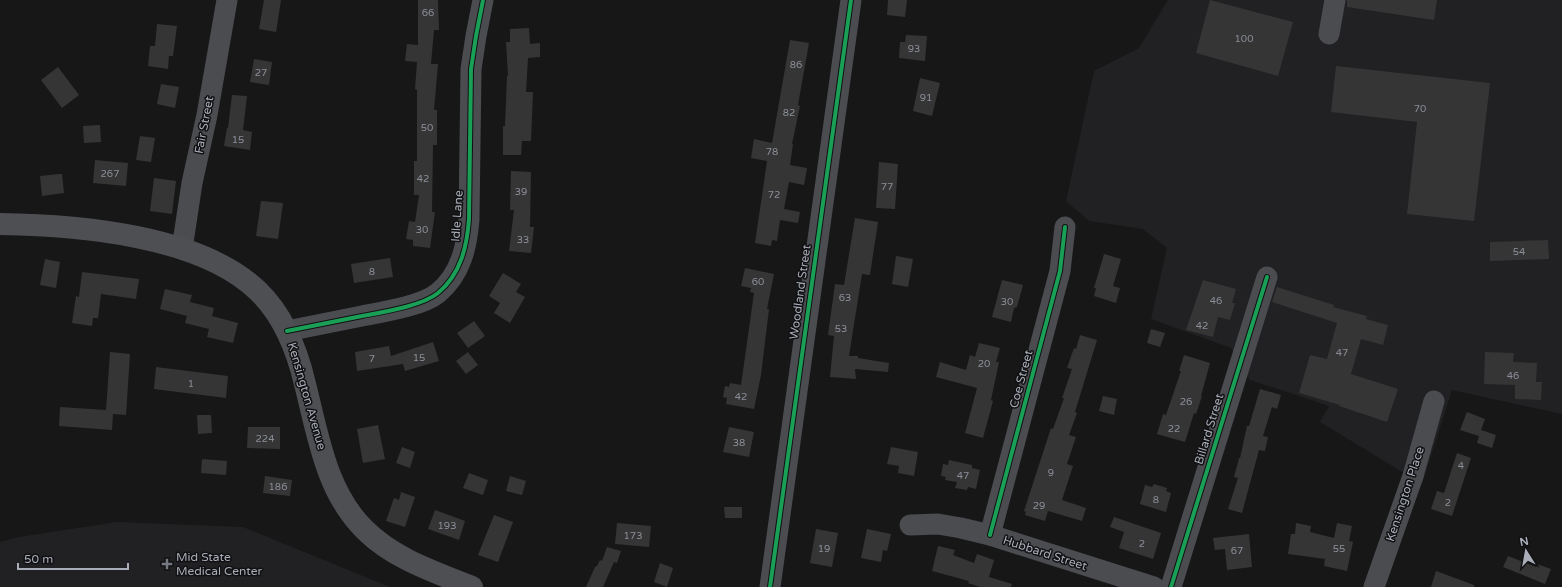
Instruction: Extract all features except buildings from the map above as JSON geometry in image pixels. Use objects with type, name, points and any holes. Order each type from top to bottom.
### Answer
[{"type":"main road","name":"Kensington Avenue","points":[[0,224],[43,225],[108,232],[147,240],[182,249],[215,262],[239,276],[258,291],[275,311],[287,331],[298,356],[326,465],[335,488],[348,510],[364,529],[385,546],[407,560],[472,587]]},
{"type":"street","name":"Fair Street","points":[[182,249],[191,191],[207,115],[226,0]]},
{"type":"street","name":"Idle Lane","points":[[287,331],[399,309],[419,302],[437,293],[450,280],[461,263],[467,241],[469,219],[471,69],[483,0]]},
{"type":"street","name":"Woodland Street","points":[[770,587],[851,0]]},
{"type":"street","points":[[1329,34],[1335,0]]},
{"type":"street","name":"Coe Street","points":[[990,535],[1060,271],[1065,227]]},
{"type":"street","name":"Billard Street","points":[[1170,587],[1267,277]]},
{"type":"street","name":"Kensington Place","points":[[1374,587],[1413,476],[1434,401]]},
{"type":"street","name":"Hubbard Street","points":[[910,525],[938,524],[990,535],[1154,587]]},
{"type":"shaded area","points":[[1168,0],[1562,0],[1562,414],[1452,390],[1422,484],[1320,422],[1329,406],[1250,380],[1231,348],[1151,319],[1167,248],[1143,229],[1089,221],[1066,201],[1094,71],[1139,48]]},
{"type":"shaded area","name":"Mid State Medical Center","points":[[117,522],[243,527],[390,587],[0,587],[0,542],[19,537]]},
{"type":"cycle path","points":[[287,331],[391,310],[422,302],[438,293],[452,277],[461,259],[467,239],[469,219],[471,69],[483,0]]},
{"type":"cycle path","points":[[770,587],[851,0]]},
{"type":"cycle path","points":[[990,535],[1060,271],[1065,227]]},
{"type":"cycle path","points":[[1171,587],[1267,277]]},
{"type":"place","name":"Mid State Medical Center","points":[[167,564]]}]
